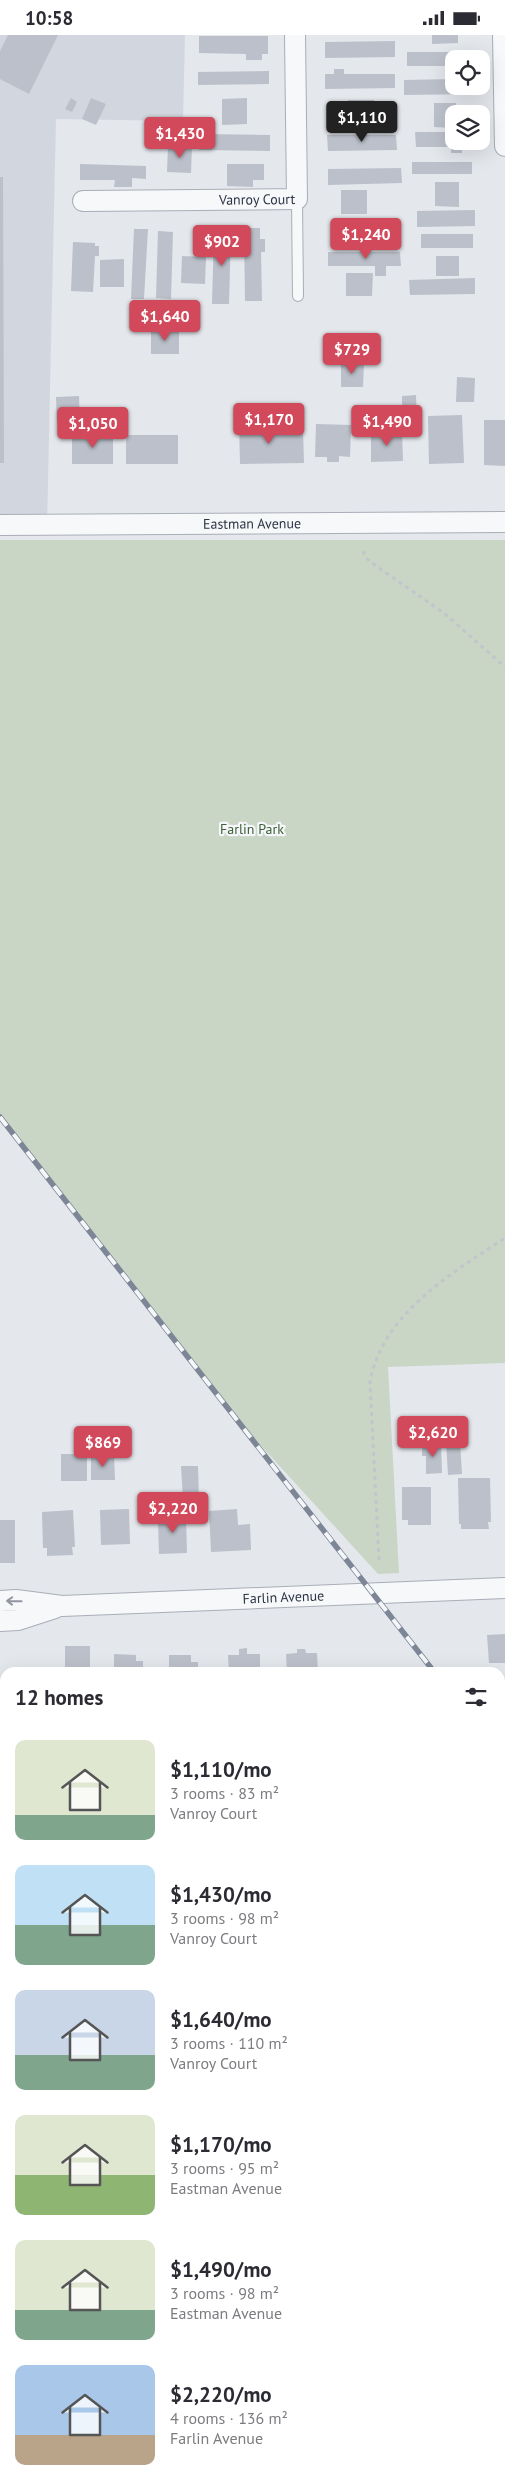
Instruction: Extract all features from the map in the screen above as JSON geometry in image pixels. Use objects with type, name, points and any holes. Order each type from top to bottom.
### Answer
[{"type":"street","name":"Vanroy Court","points":[[84,201],[297,199],[295,35]]},
{"type":"street","points":[[503,35],[505,146]]},
{"type":"street","name":"Eastman Avenue","points":[[0,525],[505,522]]},
{"type":"street","name":"Farlin Avenue","points":[[0,1601],[16,1600],[62,1606],[505,1588]]},
{"type":"street","name":"Farlin Avenue","points":[[0,1621],[18,1620],[62,1606]]},
{"type":"lane","points":[[297,199],[298,296]]},
{"type":"path","points":[[362,551],[366,558],[376,566],[462,627],[505,667]]},
{"type":"path","points":[[379,1560],[370,1382],[372,1367],[382,1347],[411,1309],[438,1286],[505,1237]]},
{"type":"shaded area","points":[[0,35],[185,35],[183,121],[56,119],[47,525],[0,525]]},
{"type":"green space","name":"Farlin Park","points":[[0,540],[505,540],[505,1363],[388,1367],[399,1573],[378,1574],[245,1428],[0,1117]]},
{"type":"building","points":[[8,35],[58,35],[29,94],[0,79],[0,51]]},
{"type":"building","points":[[432,35],[458,35],[458,43],[432,44]]},
{"type":"building","points":[[199,36],[268,36],[268,54],[262,54],[262,60],[246,60],[246,54],[199,53]]},
{"type":"building","points":[[395,41],[395,57],[325,58],[325,42]]},
{"type":"building","points":[[407,52],[445,52],[445,66],[407,66]]},
{"type":"building","points":[[334,69],[344,69],[344,74],[395,74],[395,88],[325,89],[325,74],[334,74]]},
{"type":"building","points":[[269,71],[269,84],[198,85],[198,72]]},
{"type":"building","points":[[445,79],[445,94],[404,95],[404,80]]},
{"type":"building","points":[[71,98],[77,102],[72,112],[65,109]]},
{"type":"building","points":[[91,98],[106,104],[96,125],[82,119]]},
{"type":"building","points":[[247,98],[247,124],[222,125],[222,99]]},
{"type":"building","points":[[348,100],[374,100],[374,123],[348,123]]},
{"type":"building","points":[[434,103],[456,103],[456,105],[445,105],[445,128],[434,127]]},
{"type":"building","points":[[415,132],[445,132],[445,147],[416,147]]},
{"type":"building","points":[[200,134],[270,135],[270,151],[199,150]]},
{"type":"building","points":[[327,135],[396,135],[397,150],[328,151]]},
{"type":"building","points":[[168,145],[192,145],[191,173],[167,172]]},
{"type":"building","points":[[451,150],[462,150],[462,153],[451,153]]},
{"type":"building","points":[[412,162],[472,162],[472,174],[412,174]]},
{"type":"building","points":[[80,164],[146,166],[146,179],[132,178],[132,187],[114,187],[115,180],[80,180]]},
{"type":"building","points":[[227,164],[264,164],[264,180],[253,180],[253,187],[227,186]]},
{"type":"building","points":[[401,168],[402,183],[328,185],[328,169]]},
{"type":"building","points":[[0,177],[3,177],[4,463],[0,463]]},
{"type":"building","points":[[435,182],[459,182],[459,207],[435,206]]},
{"type":"building","points":[[341,190],[367,190],[367,214],[341,214]]},
{"type":"building","points":[[475,210],[475,226],[417,227],[417,211]]},
{"type":"building","points":[[390,227],[390,240],[334,241],[333,228]]},
{"type":"building","points":[[244,228],[260,228],[260,239],[265,239],[265,252],[261,252],[262,301],[245,301]]},
{"type":"building","points":[[134,229],[148,229],[144,299],[131,299]]},
{"type":"building","points":[[158,231],[173,232],[171,299],[156,298]]},
{"type":"building","points":[[214,231],[231,231],[229,304],[212,304]]},
{"type":"building","points":[[421,234],[473,234],[473,248],[421,248]]},
{"type":"building","points":[[73,242],[95,243],[95,246],[99,246],[99,256],[95,256],[93,292],[71,291]]},
{"type":"building","points":[[328,252],[400,252],[401,266],[386,266],[386,276],[375,276],[375,266],[328,266]]},
{"type":"building","points":[[182,256],[206,257],[205,284],[181,283]]},
{"type":"building","points":[[436,256],[459,256],[459,276],[436,276]]},
{"type":"building","points":[[124,259],[124,287],[100,287],[100,260]]},
{"type":"building","points":[[346,273],[373,273],[372,296],[346,296]]},
{"type":"building","points":[[475,278],[475,294],[410,295],[409,280]]},
{"type":"building","points":[[151,330],[179,330],[179,354],[151,354]]},
{"type":"building","points":[[341,363],[364,363],[363,387],[341,387]]},
{"type":"building","points":[[457,377],[475,378],[474,402],[456,402]]},
{"type":"building","points":[[416,395],[417,424],[402,424],[402,396]]},
{"type":"building","points":[[79,396],[80,423],[57,424],[56,397]]},
{"type":"building","points":[[462,415],[464,463],[429,464],[428,416]]},
{"type":"building","points":[[264,420],[264,431],[303,430],[304,463],[240,464],[239,421]]},
{"type":"building","points":[[484,420],[505,420],[505,466],[484,465]]},
{"type":"building","points":[[316,424],[351,425],[350,457],[339,456],[339,462],[327,462],[327,457],[315,457]]},
{"type":"building","points":[[402,432],[403,461],[371,462],[371,433]]},
{"type":"building","points":[[72,434],[113,434],[113,464],[72,464]]},
{"type":"building","points":[[126,435],[178,435],[178,464],[126,464]]},
{"type":"building","points":[[460,1441],[462,1474],[448,1475],[446,1442]]},
{"type":"building","points":[[422,1444],[441,1444],[442,1473],[426,1474],[426,1456],[422,1456]]},
{"type":"building","points":[[61,1454],[87,1454],[87,1481],[61,1481]]},
{"type":"building","points":[[114,1455],[115,1480],[91,1480],[91,1456]]},
{"type":"building","points":[[181,1466],[198,1466],[199,1499],[183,1500]]},
{"type":"building","points":[[458,1478],[490,1478],[491,1522],[488,1522],[489,1529],[461,1529],[461,1524],[459,1524]]},
{"type":"building","points":[[402,1487],[431,1487],[431,1525],[408,1525],[408,1520],[402,1520]]},
{"type":"building","points":[[129,1509],[130,1544],[101,1545],[100,1510]]},
{"type":"building","points":[[237,1509],[238,1525],[250,1524],[251,1550],[211,1552],[209,1511]]},
{"type":"building","points":[[73,1510],[75,1547],[72,1547],[73,1555],[47,1556],[47,1548],[43,1548],[42,1512]]},
{"type":"building","points":[[180,1510],[181,1519],[186,1519],[187,1553],[159,1554],[158,1521],[164,1520],[164,1511]]},
{"type":"building","points":[[0,1520],[15,1520],[15,1563],[0,1563]]},
{"type":"building","points":[[505,1634],[505,1663],[489,1663],[487,1635]]},
{"type":"building","points":[[65,1646],[90,1646],[90,1667],[65,1667]]},
{"type":"building","points":[[247,1648],[247,1654],[260,1654],[260,1667],[229,1667],[228,1655],[239,1655],[239,1649]]},
{"type":"building","points":[[297,1649],[305,1649],[306,1653],[317,1653],[318,1667],[287,1667],[286,1654],[297,1653]]},
{"type":"building","points":[[114,1654],[136,1655],[136,1661],[143,1661],[143,1667],[114,1667]]},
{"type":"building","points":[[169,1655],[191,1655],[191,1662],[198,1662],[198,1667],[169,1667]]},
{"type":"railway","points":[[0,1117],[430,1667]]}]
